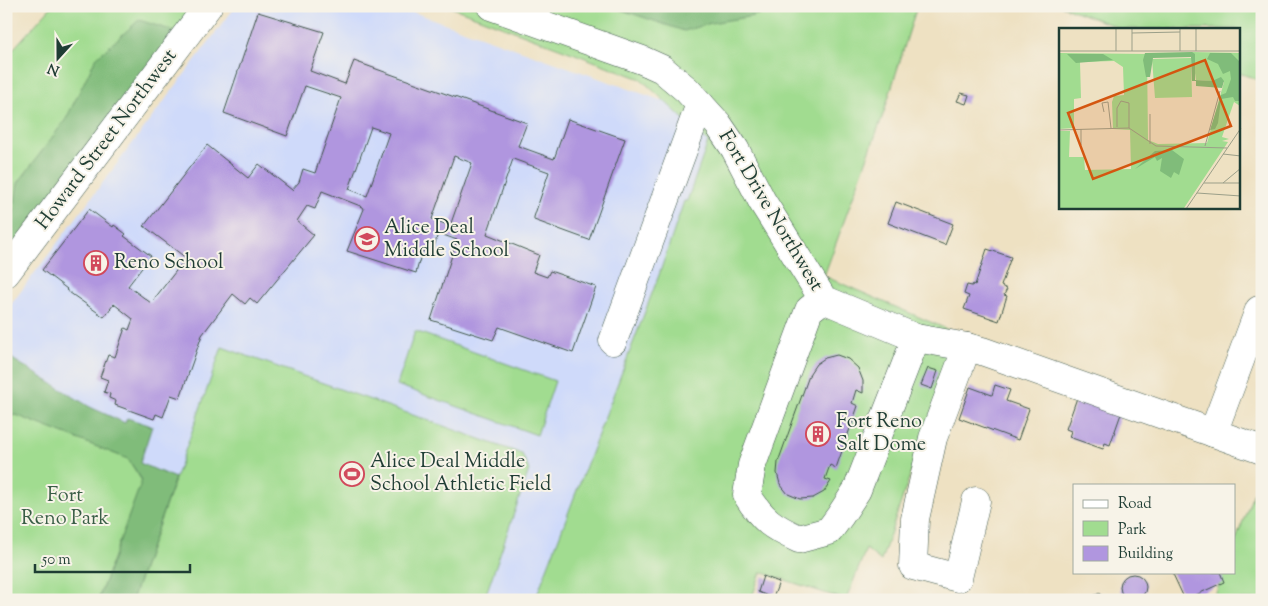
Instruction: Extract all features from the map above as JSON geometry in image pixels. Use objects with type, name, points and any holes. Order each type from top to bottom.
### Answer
[{"type":"street","name":"Howard Street Northwest","points":[[6,273],[208,6]]},
{"type":"street","name":"Fort Drive Northwest","points":[[491,6],[642,60],[662,69],[700,104],[718,124],[735,149],[762,201],[822,299],[916,338],[967,347],[1262,450]]},
{"type":"street","points":[[613,341],[700,104]]},
{"type":"street","points":[[822,299],[809,310],[752,465],[747,495],[758,512],[776,528],[799,539],[829,531],[857,490],[916,338]]},
{"type":"street","points":[[1214,432],[1259,310]]},
{"type":"street","points":[[967,347],[933,438],[915,519],[913,566],[958,578],[976,501]]},
{"type":"shaded area","name":"Alice Deal Middle School","points":[[236,6],[396,6],[677,106],[708,142],[535,600],[95,600],[6,414],[6,311]]},
{"type":"green space","points":[[52,6],[196,6],[6,253],[6,57]]},
{"type":"green space","points":[[448,6],[917,6],[884,112],[824,276],[958,334],[881,561],[866,549],[846,600],[761,572],[751,600],[535,600],[659,275],[684,201],[687,201],[708,142],[641,79]]},
{"type":"green space","points":[[610,6],[782,6],[753,16],[711,23],[684,31]]},
{"type":"green space","points":[[1062,6],[1262,6],[1262,81],[1240,73],[1240,28],[1119,28]]},
{"type":"green space","points":[[139,20],[177,32],[6,257],[6,233],[11,228],[18,183],[66,119],[96,58]]},
{"type":"green space","points":[[415,331],[555,381],[537,435],[397,385]]},
{"type":"green space","name":"Alice Deal Middle School Athletic Field","points":[[222,347],[522,454],[529,470],[484,600],[132,600]]},
{"type":"green space","points":[[6,355],[90,407],[125,423],[127,418],[152,426],[140,463],[175,478],[132,600],[98,600],[142,480],[128,459],[16,415],[6,417]]},
{"type":"green space","name":"Fort Reno Park","points":[[6,414],[10,416],[15,414],[128,459],[142,481],[98,600],[6,600]]},
{"type":"green space","points":[[1260,476],[1262,477],[1262,600],[1213,600],[1223,574],[1236,574],[1236,540]]},
{"type":"building","points":[[258,12],[324,32],[310,71],[345,84],[354,61],[527,123],[518,146],[554,159],[568,119],[625,139],[589,240],[534,220],[549,172],[513,159],[487,234],[539,255],[533,272],[547,277],[550,271],[596,287],[573,353],[499,327],[493,340],[431,320],[457,240],[438,233],[432,255],[422,251],[416,273],[347,251],[364,209],[322,191],[315,209],[307,206],[297,221],[314,235],[257,304],[250,298],[245,304],[233,294],[202,335],[180,398],[171,395],[163,417],[156,414],[154,419],[115,405],[116,401],[109,398],[110,394],[104,392],[108,380],[100,377],[108,355],[115,357],[125,328],[129,330],[133,319],[114,304],[104,317],[42,270],[89,209],[126,234],[124,236],[151,256],[128,286],[151,303],[186,258],[144,226],[207,145],[248,178],[259,164],[292,190],[299,182],[303,169],[315,173],[341,98],[305,86],[287,136],[224,113]],"holes":[[[371,127],[389,133],[367,196],[349,189]],[[454,156],[472,163],[450,226],[432,219]]]},
{"type":"building","points":[[961,93],[969,95],[966,104],[957,101]]},
{"type":"building","points":[[896,202],[953,224],[945,245],[888,223]]},
{"type":"building","points":[[987,249],[1011,257],[1001,286],[1007,289],[1004,295],[1007,296],[999,321],[964,309],[969,296],[964,294],[967,285],[975,285]]},
{"type":"building","name":"Fort Reno Salt Dome","points":[[837,355],[848,359],[858,368],[863,381],[863,393],[856,390],[852,403],[858,406],[836,468],[830,465],[825,479],[831,481],[824,492],[813,498],[800,499],[788,494],[780,484],[777,473],[778,462],[810,373],[816,364],[825,358]]},
{"type":"building","points":[[928,368],[938,371],[932,389],[921,385]]},
{"type":"building","points":[[995,385],[1010,390],[1006,401],[1029,409],[1018,440],[959,418],[970,387],[992,395]]},
{"type":"building","points":[[1078,395],[1122,411],[1110,445],[1105,443],[1103,449],[1069,437],[1071,431],[1066,429]]},
{"type":"building","points":[[1133,574],[1143,577],[1146,587],[1143,597],[1133,600],[1123,597],[1120,587],[1123,577]]},
{"type":"building","points":[[1173,574],[1221,574],[1224,582],[1185,600]]},
{"type":"building","points":[[763,576],[779,582],[773,598],[758,592]]},
{"type":"building","points":[[1100,593],[1103,600],[1084,600]]},
{"type":"place","name":"Alice Deal Middle School","points":[[367,239]]},
{"type":"place","name":"Reno School","points":[[96,263]]},
{"type":"place","name":"Fort Reno Salt Dome","points":[[818,434]]},
{"type":"place","name":"Alice Deal Middle School Athletic Field","points":[[352,474]]}]
